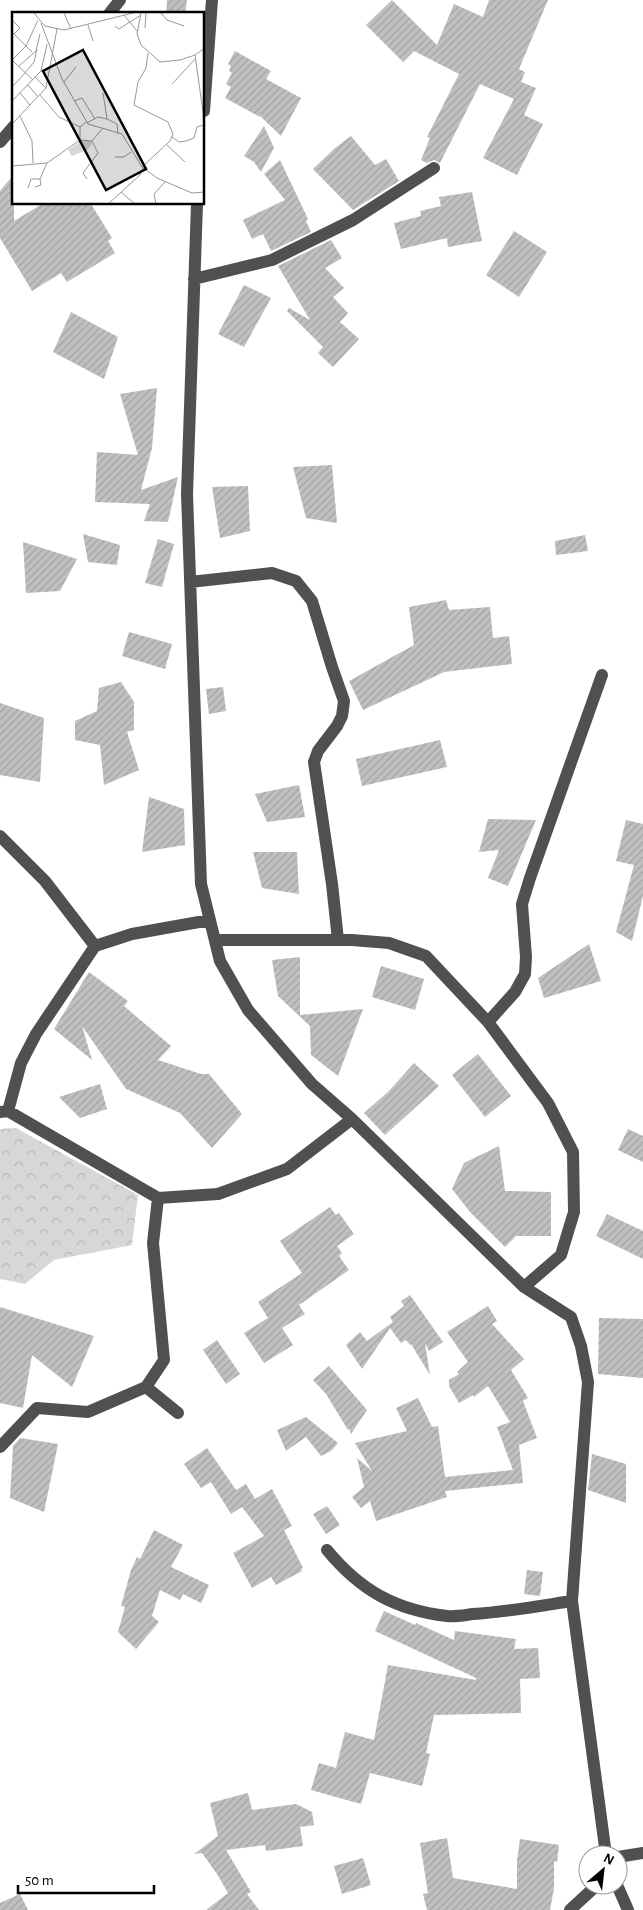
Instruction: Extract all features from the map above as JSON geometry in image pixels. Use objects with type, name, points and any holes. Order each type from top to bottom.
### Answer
[{"type":"street","points":[[111,12],[120,0]]},
{"type":"street","points":[[205,97],[212,0]]},
{"type":"street","points":[[0,142],[12,128]]},
{"type":"street","points":[[194,278],[272,260],[353,220],[434,168]]},
{"type":"street","points":[[197,205],[187,494],[201,884],[220,961],[248,1010],[312,1084],[352,1119],[524,1287],[570,1317],[581,1346],[588,1382],[572,1601],[605,1845]]},
{"type":"street","points":[[190,582],[272,573],[296,581],[312,600],[344,701],[342,716],[337,726],[318,751],[314,762],[332,884],[338,940]]},
{"type":"street","points":[[488,1022],[515,992],[525,974],[526,957],[522,904],[602,674]]},
{"type":"street","points":[[0,836],[45,881],[95,946]]},
{"type":"street","points":[[210,920],[132,934],[95,946],[28,1048],[4,1112],[158,1198],[218,1194],[287,1169],[352,1119]]},
{"type":"street","points":[[215,940],[338,940],[389,943],[426,956],[488,1022],[548,1104],[574,1152],[574,1212],[561,1255],[524,1287]]},
{"type":"street","points":[[0,1447],[37,1408],[88,1412],[146,1387],[164,1360],[153,1242],[158,1198]]},
{"type":"street","points":[[146,1387],[178,1413]]},
{"type":"street","points":[[327,1550],[344,1571],[366,1588],[397,1605],[448,1616],[491,1613],[572,1601]]},
{"type":"street","points":[[628,1855],[643,1853]]},
{"type":"street","points":[[570,1910],[586,1895]]},
{"type":"street","points":[[621,1895],[628,1910]]},
{"type":"green space","points":[[16,1128],[138,1195],[132,1245],[54,1260],[25,1284],[0,1279],[0,1129]]},
{"type":"building","points":[[167,0],[187,0],[185,12],[166,12]]},
{"type":"building","points":[[392,0],[437,45],[454,4],[483,17],[489,0],[548,0],[519,69],[525,72],[521,82],[536,88],[524,115],[543,124],[517,175],[483,158],[514,99],[480,84],[440,163],[434,160],[427,163],[421,160],[430,138],[427,137],[459,74],[414,51],[403,62],[366,25]]},
{"type":"building","points":[[235,51],[271,71],[266,79],[301,98],[281,136],[258,114],[260,117],[225,98],[231,87],[226,84],[232,73],[229,71],[231,66],[228,64]]},
{"type":"building","points":[[264,126],[274,148],[261,172],[254,162],[244,156]]},
{"type":"building","points":[[351,136],[375,165],[386,159],[399,181],[353,210],[313,169]]},
{"type":"building","points":[[280,160],[308,219],[306,221],[311,232],[271,251],[263,234],[252,239],[243,220],[285,200],[264,174]]},
{"type":"building","points":[[12,176],[14,221],[40,205],[92,205],[112,238],[108,241],[115,253],[67,282],[61,273],[32,291],[0,238],[0,191]]},
{"type":"building","points":[[472,192],[482,241],[448,247],[447,238],[401,249],[394,223],[421,216],[420,211],[441,206],[439,197]]},
{"type":"building","points":[[514,231],[547,252],[519,297],[486,275]]},
{"type":"building","points":[[331,240],[342,258],[325,268],[344,288],[333,297],[348,313],[340,322],[359,339],[333,367],[318,353],[323,347],[287,311],[289,308],[310,320],[278,266]]},
{"type":"building","points":[[244,285],[271,298],[244,347],[218,334]]},
{"type":"building","points":[[71,312],[118,337],[104,379],[53,352]]},
{"type":"building","points":[[157,388],[152,448],[141,490],[178,477],[168,522],[144,521],[150,504],[95,502],[97,452],[138,455],[120,394]]},
{"type":"building","points":[[332,465],[337,523],[306,518],[293,467]]},
{"type":"building","points":[[248,486],[250,531],[220,538],[212,487]]},
{"type":"building","points":[[83,534],[120,545],[117,565],[88,562]]},
{"type":"building","points":[[585,535],[588,551],[556,555],[555,541]]},
{"type":"building","points":[[158,539],[174,544],[162,587],[145,583]]},
{"type":"building","points":[[23,542],[77,559],[60,591],[26,593]]},
{"type":"building","points":[[446,600],[449,610],[490,607],[493,638],[509,636],[512,664],[444,672],[363,710],[349,681],[414,645],[409,607]]},
{"type":"building","points":[[129,632],[172,644],[165,669],[122,656]]},
{"type":"building","points":[[121,682],[134,702],[134,730],[127,732],[139,770],[104,785],[100,745],[75,740],[75,721],[97,711],[99,688]]},
{"type":"building","points":[[223,687],[226,711],[209,714],[206,689]]},
{"type":"building","points":[[0,703],[44,718],[40,782],[0,775]]},
{"type":"building","points":[[440,740],[447,767],[362,786],[356,759]]},
{"type":"building","points":[[299,785],[305,817],[267,822],[255,794]]},
{"type":"building","points":[[149,797],[184,809],[185,845],[142,852]]},
{"type":"building","points":[[488,819],[536,820],[508,886],[488,878],[499,850],[479,852]]},
{"type":"building","points":[[626,820],[643,824],[643,896],[632,941],[616,932],[634,865],[616,861]]},
{"type":"building","points":[[253,852],[297,852],[299,894],[262,888]]},
{"type":"building","points":[[589,944],[601,981],[544,998],[538,978]]},
{"type":"building","points":[[300,957],[300,1015],[363,1009],[338,1076],[311,1055],[310,1026],[278,996],[272,960]]},
{"type":"building","points":[[381,966],[424,979],[415,1010],[372,997]]},
{"type":"building","points":[[89,972],[128,1001],[124,1006],[171,1046],[158,1060],[201,1074],[209,1074],[242,1114],[212,1148],[180,1113],[126,1089],[82,1026],[92,1060],[54,1029]]},
{"type":"building","points":[[478,1054],[511,1096],[485,1117],[452,1075]]},
{"type":"building","points":[[414,1063],[439,1086],[385,1135],[364,1113],[389,1091]]},
{"type":"building","points":[[100,1084],[107,1109],[80,1118],[59,1097]]},
{"type":"building","points":[[628,1129],[643,1136],[643,1162],[618,1150]]},
{"type":"building","points":[[499,1146],[505,1191],[551,1192],[551,1236],[516,1236],[505,1247],[470,1212],[452,1189],[464,1163]]},
{"type":"building","points":[[330,1207],[336,1215],[339,1213],[354,1234],[337,1246],[342,1253],[339,1256],[349,1270],[299,1305],[305,1314],[282,1328],[293,1345],[264,1363],[244,1333],[268,1318],[258,1302],[302,1273],[280,1241]]},
{"type":"building","points":[[607,1214],[643,1231],[643,1259],[596,1236]]},
{"type":"building","points":[[410,1295],[443,1342],[429,1351],[425,1343],[430,1375],[411,1344],[406,1340],[401,1343],[390,1328],[362,1369],[346,1345],[360,1332],[367,1341],[393,1322],[390,1317],[404,1306],[401,1301]]},
{"type":"building","points":[[488,1306],[497,1321],[492,1324],[524,1359],[511,1370],[528,1398],[523,1401],[537,1438],[519,1445],[523,1483],[445,1491],[447,1497],[376,1521],[370,1501],[361,1508],[352,1497],[364,1487],[357,1458],[372,1471],[355,1443],[407,1431],[396,1408],[418,1398],[432,1427],[438,1426],[445,1477],[513,1470],[497,1427],[510,1422],[488,1386],[474,1397],[473,1395],[459,1403],[449,1386],[449,1380],[459,1374],[457,1372],[468,1362],[447,1332]]},
{"type":"building","points":[[0,1307],[94,1336],[72,1387],[32,1355],[23,1408],[0,1403]]},
{"type":"building","points":[[599,1318],[643,1319],[643,1378],[598,1374]]},
{"type":"building","points":[[217,1340],[240,1374],[226,1384],[203,1350]]},
{"type":"building","points":[[329,1366],[367,1410],[351,1434],[326,1394],[313,1380]]},
{"type":"building","points":[[306,1417],[338,1443],[331,1451],[321,1456],[306,1437],[286,1451],[277,1430]]},
{"type":"building","points":[[20,1438],[58,1444],[44,1512],[10,1498],[13,1446]]},
{"type":"building","points":[[207,1448],[236,1490],[246,1484],[255,1499],[272,1489],[292,1526],[284,1530],[303,1568],[301,1569],[302,1571],[276,1585],[271,1577],[252,1588],[233,1553],[264,1536],[242,1507],[231,1514],[211,1482],[201,1488],[184,1464]]},
{"type":"building","points":[[592,1454],[626,1464],[626,1503],[588,1490]]},
{"type":"building","points":[[327,1506],[340,1525],[326,1534],[313,1514]]},
{"type":"building","points":[[154,1530],[183,1545],[171,1567],[209,1585],[201,1603],[183,1594],[180,1600],[160,1590],[152,1616],[159,1622],[136,1649],[118,1632],[125,1607],[121,1606],[131,1570],[137,1557],[140,1559]]},
{"type":"building","points":[[527,1570],[543,1572],[540,1596],[524,1594]]},
{"type":"building","points":[[384,1611],[454,1640],[455,1631],[516,1639],[514,1649],[538,1648],[540,1678],[520,1679],[521,1713],[434,1715],[426,1753],[430,1754],[422,1786],[370,1773],[361,1804],[311,1790],[319,1763],[336,1768],[345,1732],[374,1740],[388,1665],[476,1680],[476,1678],[375,1631]]},
{"type":"building","points":[[248,1793],[252,1810],[296,1804],[312,1812],[314,1825],[300,1827],[303,1846],[266,1851],[265,1845],[226,1850],[251,1892],[247,1894],[259,1910],[206,1910],[228,1893],[202,1853],[194,1854],[218,1836],[210,1803]]},
{"type":"building","points":[[447,1838],[453,1878],[517,1889],[517,1861],[520,1839],[559,1845],[557,1862],[554,1861],[554,1888],[550,1910],[427,1910],[423,1894],[428,1893],[420,1843]]},
{"type":"building","points":[[363,1858],[371,1885],[342,1894],[334,1866]]},
{"type":"building","points":[[20,1894],[28,1910],[0,1910],[0,1903]]}]
